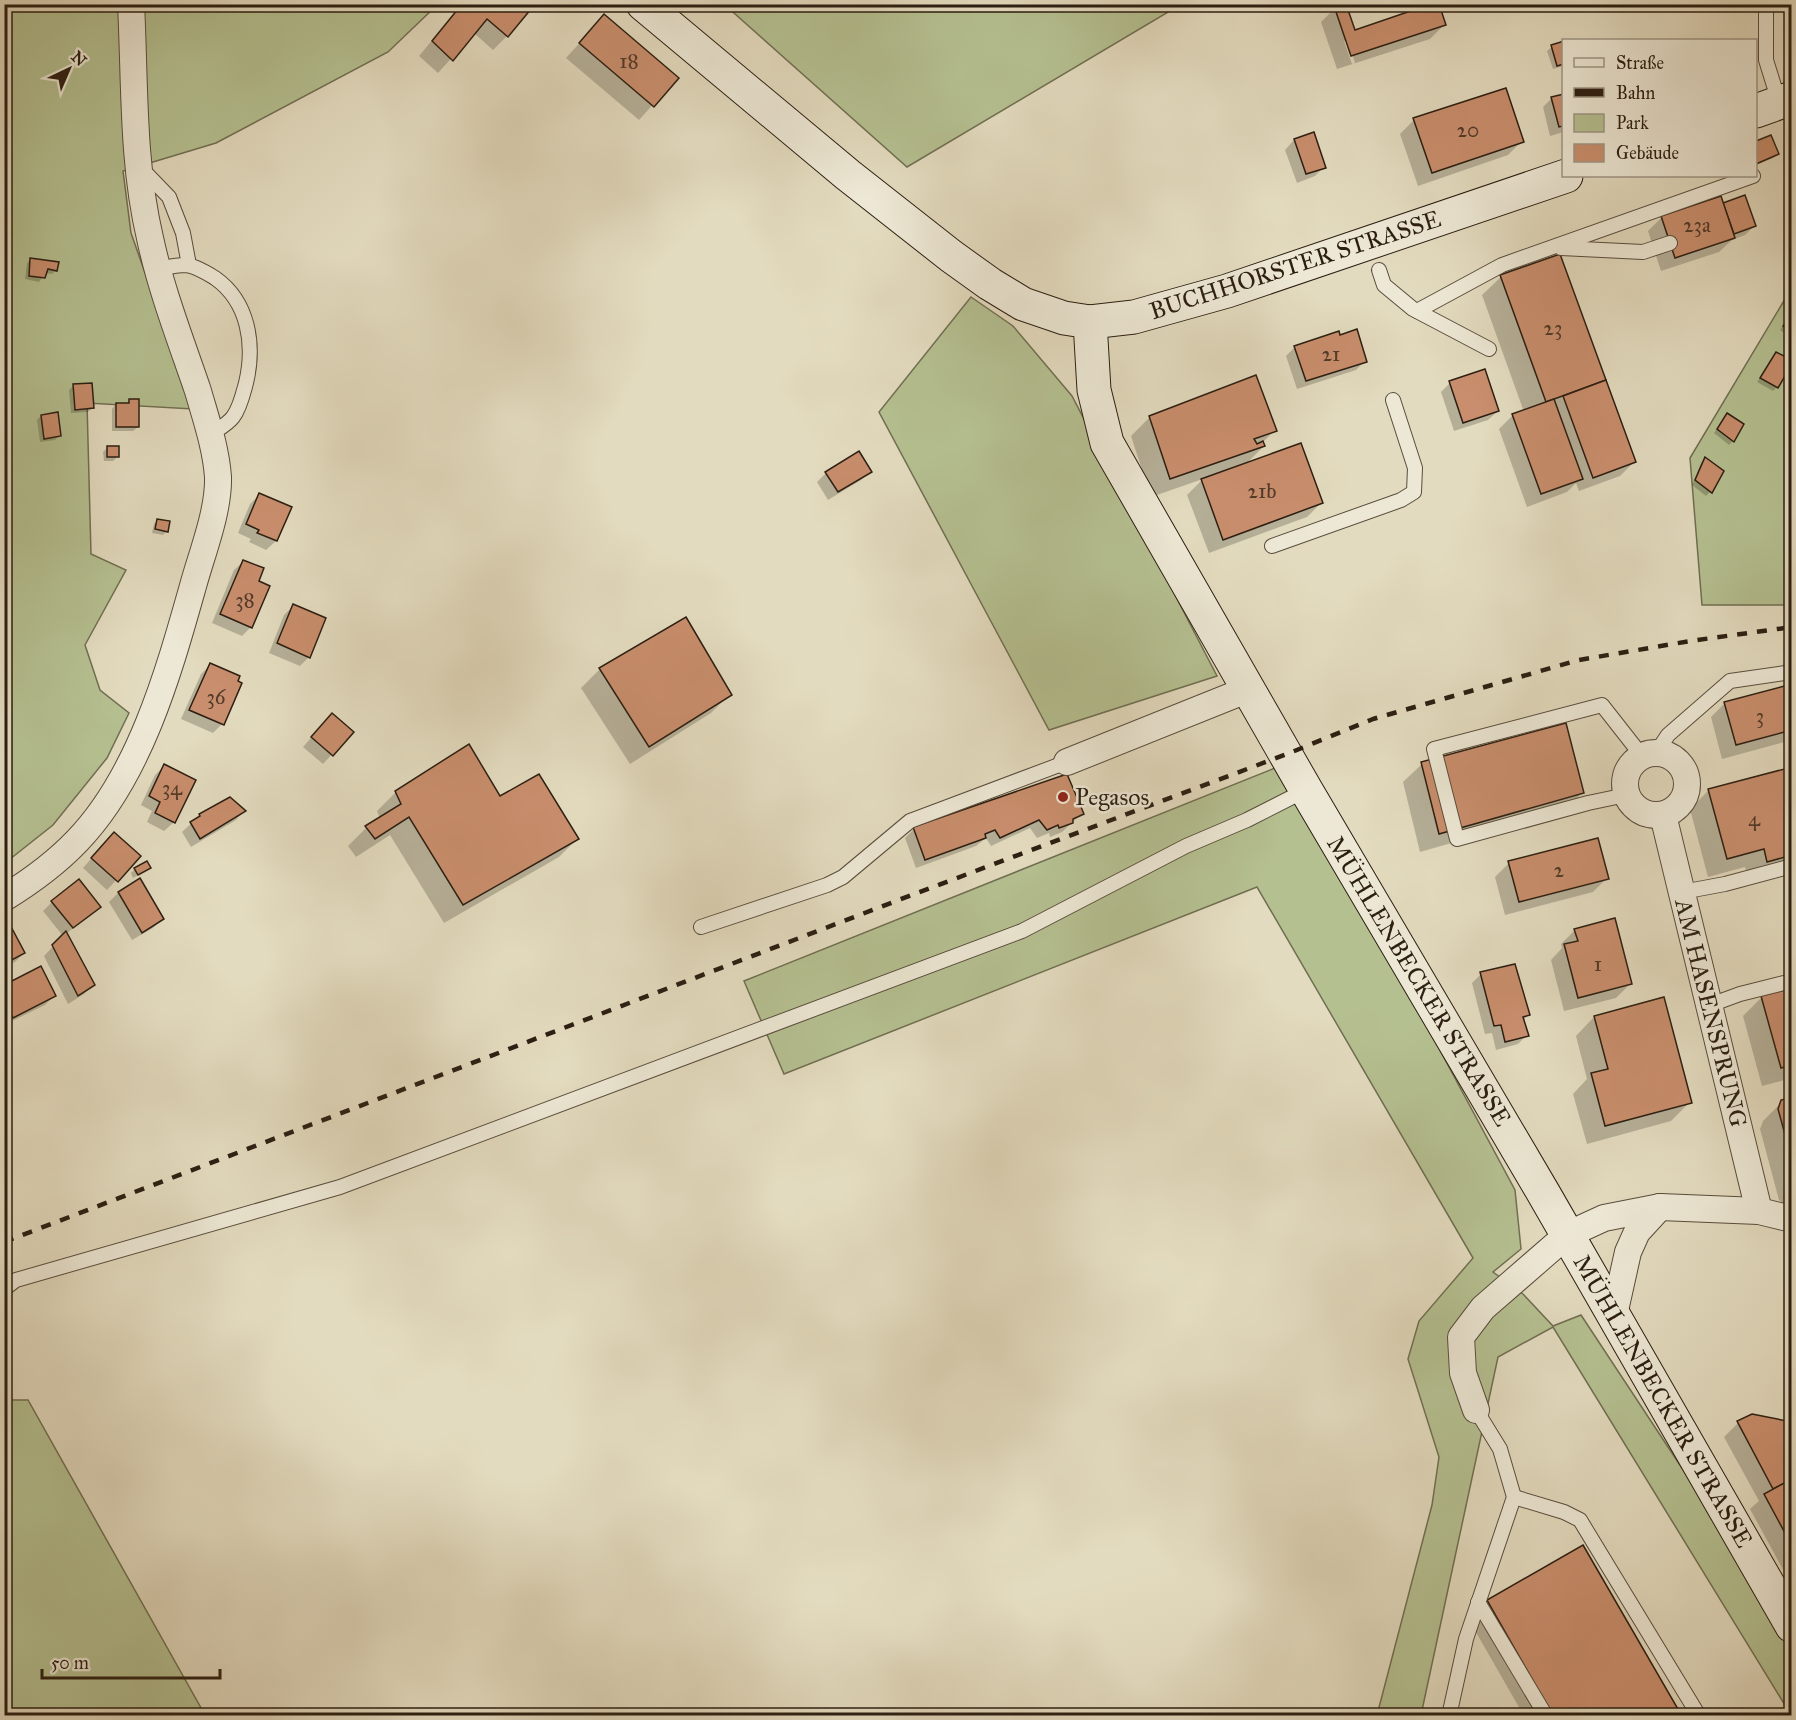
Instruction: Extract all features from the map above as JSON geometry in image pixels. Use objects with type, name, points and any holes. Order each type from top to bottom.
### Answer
[{"type":"main road","name":"BUCHHORSTER STRASSE","points":[[643,4],[848,175],[951,256],[1003,293],[1023,304],[1064,318],[1090,322],[1134,317],[1227,291],[1563,177]]},
{"type":"main road","name":"MÜHLENBECKER STRASSE","points":[[1090,322],[1094,390],[1107,442],[1306,790],[1614,1315],[1791,1626]]},
{"type":"street","points":[[4,898],[27,884],[77,841],[105,807],[128,771],[179,634],[214,508],[218,477],[211,434],[158,269],[143,206],[131,4]]},
{"type":"street","points":[[1067,762],[1249,689]]},
{"type":"street","points":[[1649,754],[1671,756],[1682,767],[1688,781],[1686,796],[1677,809],[1663,815],[1648,815],[1634,808],[1626,795],[1624,780],[1630,766],[1649,754]]},
{"type":"street","name":"AM HASENSPRUNG","points":[[1663,815],[1760,1211]]},
{"type":"street","points":[[1614,1315],[1628,1252],[1637,1232],[1660,1206]]},
{"type":"street","points":[[1476,1410],[1463,1372],[1461,1337],[1483,1308],[1567,1236],[1604,1218],[1660,1206],[1760,1211],[1791,1219]]},
{"type":"lane","points":[[1766,4],[1766,60],[1775,104]]},
{"type":"lane","points":[[139,166],[169,197],[183,233],[189,265]]},
{"type":"lane","points":[[1417,311],[1502,265],[1749,177]]},
{"type":"lane","points":[[1550,248],[1643,252],[1670,243]]},
{"type":"lane","points":[[158,269],[189,265],[205,272],[221,282],[235,296],[244,311],[250,346],[250,367],[242,399],[232,418],[211,434]]},
{"type":"lane","points":[[1378,270],[1384,285],[1417,311],[1489,349]]},
{"type":"lane","points":[[1272,546],[1401,500],[1414,492],[1415,468],[1394,400]]},
{"type":"lane","points":[[1626,795],[1588,803],[1457,839],[1434,749],[1602,705],[1649,754],[1730,681],[1791,672]]},
{"type":"lane","points":[[701,927],[827,885],[843,877],[910,821],[1067,762]]},
{"type":"lane","points":[[4,1289],[16,1280],[340,1187],[1022,931],[1186,846],[1247,820],[1306,790]]},
{"type":"lane","points":[[1682,892],[1725,884],[1791,866]]},
{"type":"lane","points":[[1710,1005],[1740,994],[1791,981]]},
{"type":"lane","points":[[1449,1716],[1466,1639],[1514,1497],[1500,1449],[1476,1410]]},
{"type":"lane","points":[[1514,1497],[1564,1512],[1580,1520],[1699,1716]]},
{"type":"lane","points":[[1478,1602],[1546,1716]]},
{"type":"green space","points":[[5,5],[437,5],[388,52],[216,143],[123,171],[131,233],[193,409],[87,403],[91,554],[126,570],[85,645],[100,690],[129,713],[107,758],[53,825],[5,863]]},
{"type":"green space","points":[[725,5],[1180,5],[907,167]]},
{"type":"green space","points":[[1791,289],[1791,605],[1702,605],[1690,458]]},
{"type":"green space","points":[[971,297],[1013,326],[1072,396],[1217,676],[1049,730],[879,412]]},
{"type":"green space","points":[[1275,768],[1314,827],[1398,972],[1515,1190],[1521,1249],[1493,1272],[1523,1294],[1553,1326],[1581,1315],[1728,1538],[1791,1651],[1791,1715],[1553,1327],[1498,1357],[1421,1715],[1377,1715],[1432,1505],[1439,1457],[1408,1359],[1419,1321],[1473,1258],[1257,887],[784,1074],[744,981]]},
{"type":"green space","points":[[4,1400],[28,1400],[205,1715],[5,1715]]},
{"type":"building","points":[[462,4],[526,4],[531,9],[508,37],[487,19],[453,61],[432,41]]},
{"type":"building","points":[[1346,4],[1355,30],[1431,4],[1439,4],[1446,25],[1351,56],[1334,6]]},
{"type":"building","points":[[604,14],[679,78],[654,107],[579,43]]},
{"type":"building","points":[[1562,42],[1562,65],[1557,66],[1551,45]]},
{"type":"building","points":[[1506,88],[1524,142],[1432,173],[1413,118]]},
{"type":"building","points":[[1562,94],[1562,126],[1559,127],[1551,97]]},
{"type":"building","points":[[1314,132],[1326,168],[1306,174],[1294,139]]},
{"type":"building","points":[[1771,135],[1779,154],[1757,164],[1757,141]]},
{"type":"building","points":[[1745,195],[1756,226],[1734,234],[1723,203]]},
{"type":"building","points":[[1721,196],[1735,238],[1675,258],[1661,216]]},
{"type":"building","points":[[1560,254],[1606,380],[1546,402],[1500,275]]},
{"type":"building","points":[[30,258],[59,262],[57,271],[48,269],[45,278],[29,276]]},
{"type":"building","points":[[1792,313],[1792,332],[1783,326]]},
{"type":"building","points":[[1357,329],[1367,362],[1306,381],[1294,346],[1339,331],[1340,335]]},
{"type":"building","points":[[1776,352],[1792,360],[1778,388],[1760,378]]},
{"type":"building","points":[[1485,369],[1499,411],[1463,423],[1449,381]]},
{"type":"building","points":[[1256,375],[1277,431],[1254,439],[1257,444],[1263,441],[1265,446],[1170,479],[1149,416]]},
{"type":"building","points":[[1606,380],[1636,462],[1593,478],[1563,396]]},
{"type":"building","points":[[92,383],[94,408],[75,410],[73,384]]},
{"type":"building","points":[[129,399],[139,399],[139,427],[116,427],[116,403],[129,403]]},
{"type":"building","points":[[1554,399],[1583,479],[1541,494],[1512,414]]},
{"type":"building","points":[[58,412],[61,436],[44,439],[41,415]]},
{"type":"building","points":[[1727,413],[1744,424],[1734,442],[1717,429]]},
{"type":"building","points":[[1301,443],[1323,503],[1223,540],[1201,479]]},
{"type":"building","points":[[107,446],[119,446],[119,457],[107,457]]},
{"type":"building","points":[[859,451],[872,472],[838,492],[825,472]]},
{"type":"building","points":[[1705,457],[1724,471],[1712,493],[1695,480]]},
{"type":"building","points":[[259,493],[292,507],[277,541],[257,533],[259,530],[246,524]]},
{"type":"building","points":[[157,519],[170,521],[168,532],[155,529]]},
{"type":"building","points":[[243,560],[264,568],[259,581],[270,586],[252,628],[220,614]]},
{"type":"building","points":[[293,604],[326,618],[310,658],[277,643]]},
{"type":"building","points":[[686,617],[732,695],[649,747],[599,668]]},
{"type":"building","points":[[210,663],[240,676],[238,681],[242,683],[224,725],[189,710]]},
{"type":"building","points":[[1792,684],[1792,730],[1736,745],[1724,702]]},
{"type":"building","points":[[332,713],[354,732],[333,756],[311,737]]},
{"type":"building","points":[[1566,723],[1584,793],[1439,834],[1421,762]]},
{"type":"building","points":[[469,744],[500,796],[539,774],[579,839],[463,905],[409,817],[375,839],[365,826],[401,804],[395,791]]},
{"type":"building","points":[[164,764],[196,780],[175,823],[155,813],[160,802],[149,796]]},
{"type":"building","points":[[1792,767],[1792,855],[1767,862],[1764,849],[1727,859],[1708,789]]},
{"type":"building","points":[[1067,774],[1084,814],[1073,819],[1073,823],[1059,828],[1058,825],[1047,830],[1039,820],[1000,838],[995,830],[985,834],[986,838],[925,860],[913,827]]},
{"type":"building","points":[[230,797],[246,811],[200,839],[190,822],[200,816],[199,814]]},
{"type":"building","points":[[114,832],[141,856],[118,882],[91,858]]},
{"type":"building","points":[[1598,838],[1609,879],[1519,902],[1508,861]]},
{"type":"building","points":[[147,861],[151,868],[138,875],[134,868]]},
{"type":"building","points":[[140,878],[164,919],[142,933],[118,892]]},
{"type":"building","points":[[79,879],[101,907],[73,928],[51,901]]},
{"type":"building","points":[[1615,918],[1632,984],[1578,998],[1564,944],[1578,941],[1574,929]]},
{"type":"building","points":[[8,921],[25,953],[4,964],[4,923]]},
{"type":"building","points":[[66,931],[95,985],[78,996],[52,945]]},
{"type":"building","points":[[1515,964],[1530,1015],[1523,1017],[1529,1036],[1505,1042],[1501,1025],[1494,1026],[1480,972]]},
{"type":"building","points":[[41,966],[56,996],[13,1018],[6,1004],[4,1005],[4,985]]},
{"type":"building","points":[[1792,988],[1792,1065],[1781,1068],[1761,996]]},
{"type":"building","points":[[1664,997],[1692,1103],[1605,1126],[1591,1073],[1608,1069],[1594,1016]]},
{"type":"building","points":[[1792,1097],[1792,1160],[1778,1109],[1781,1100]]},
{"type":"building","points":[[1752,1414],[1792,1422],[1792,1479],[1773,1489],[1737,1421]]},
{"type":"building","points":[[1792,1479],[1792,1546],[1764,1494]]},
{"type":"building","points":[[1583,1545],[1682,1716],[1553,1716],[1487,1600]]},
{"type":"railway","points":[[4,1242],[1287,754],[1373,719],[1579,660],[1792,627]]},
{"type":"place","name":"Pegasos","points":[[1063,797]]}]
